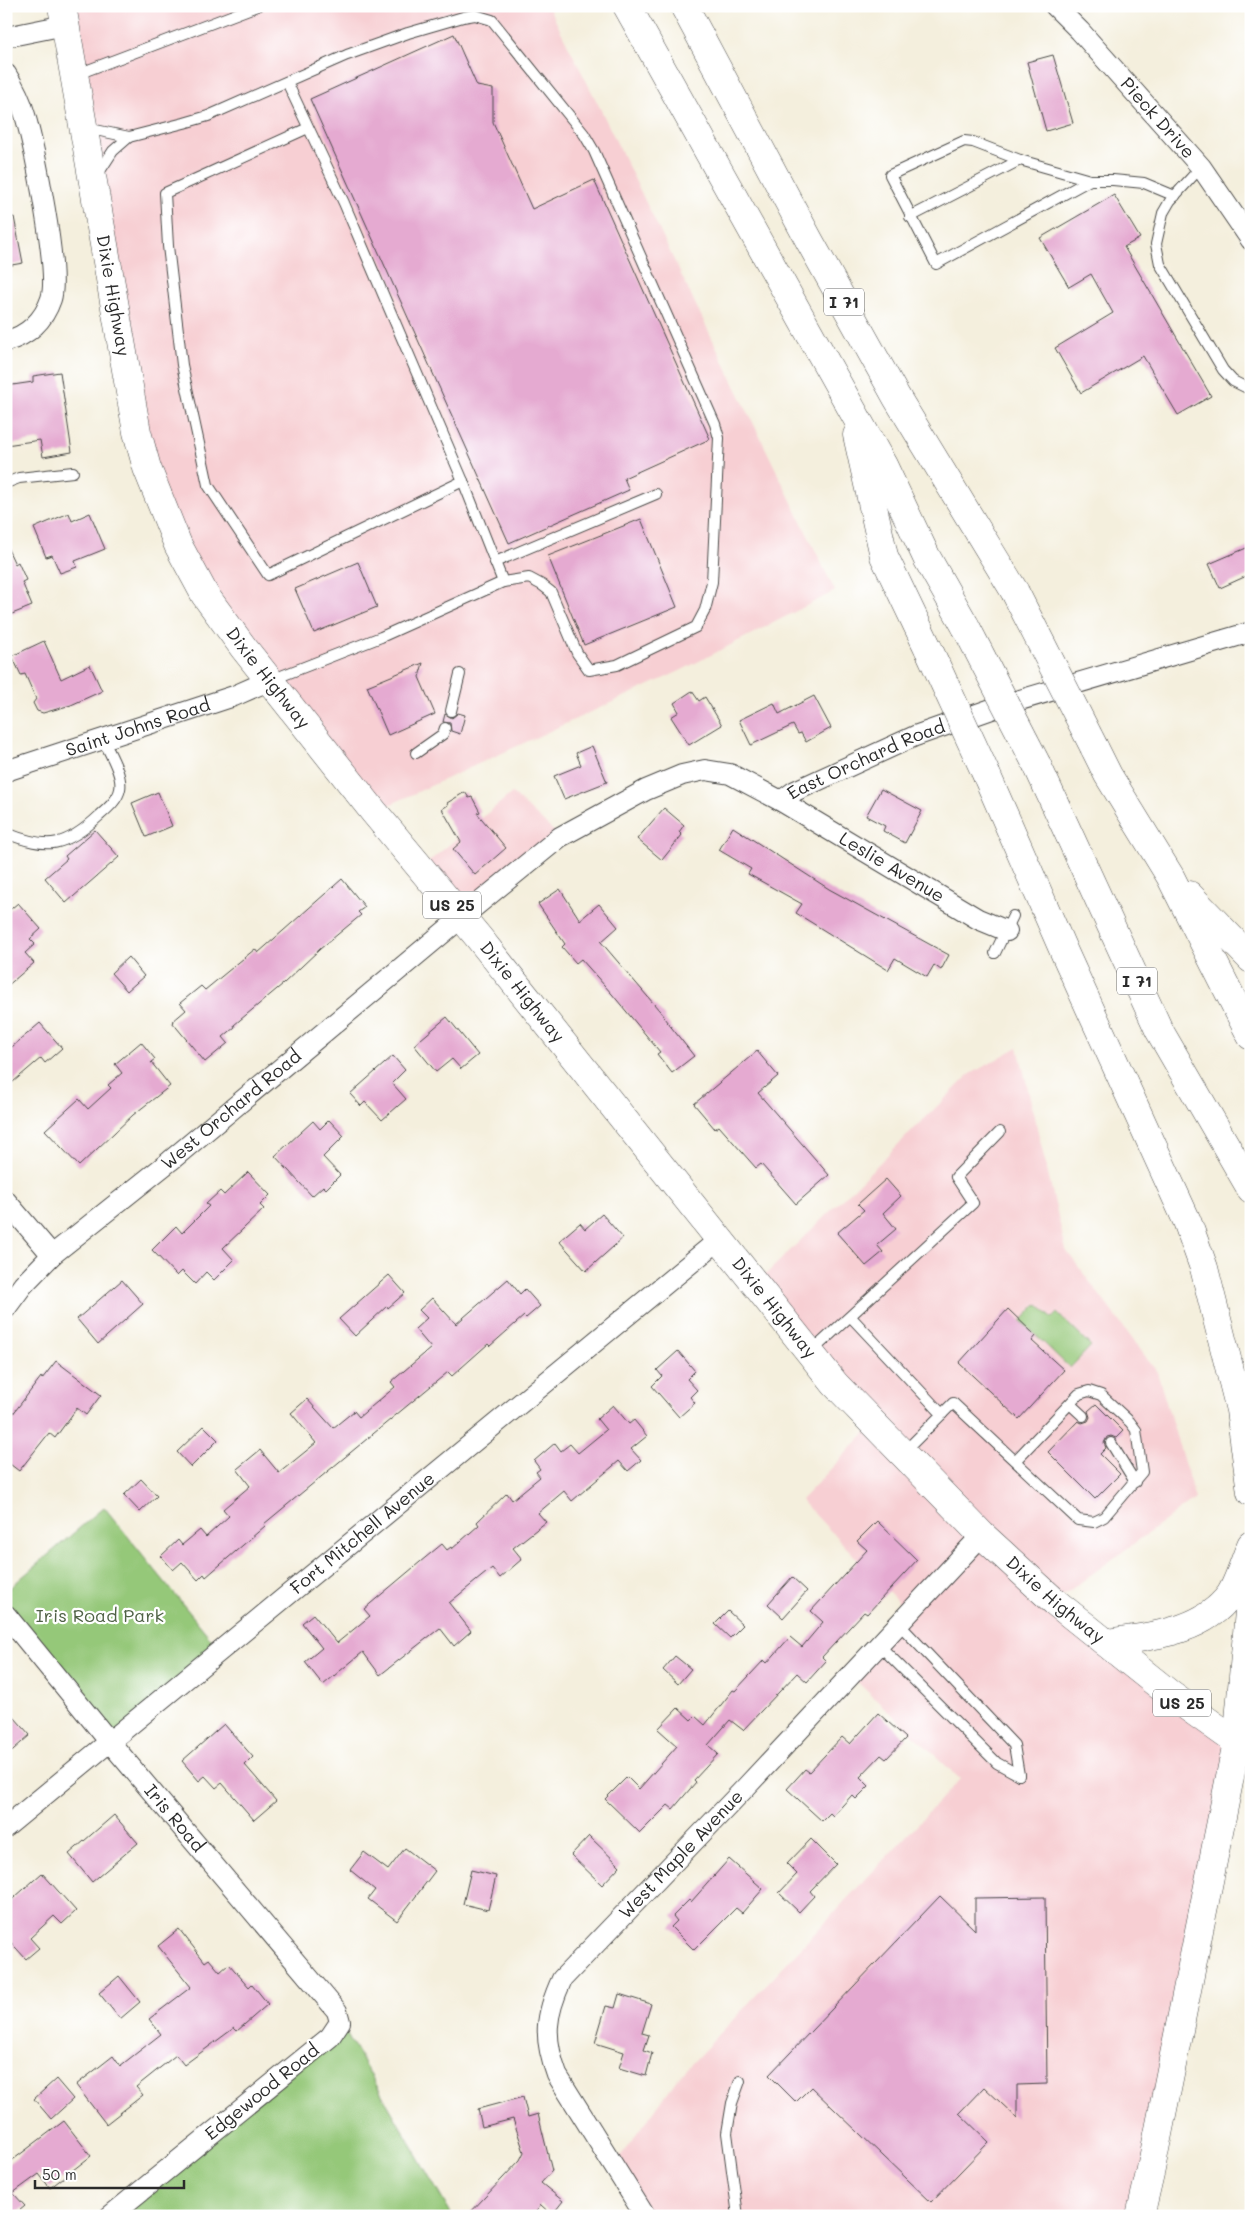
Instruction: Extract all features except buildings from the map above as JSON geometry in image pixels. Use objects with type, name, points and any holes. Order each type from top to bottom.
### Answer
[{"type":"main road","name":"I 71","points":[[627,6],[884,465],[927,558],[966,628],[1037,765],[1159,1030],[1251,1190]]},
{"type":"main road","name":"I 71","points":[[684,6],[897,398],[1015,592],[1108,775],[1170,876],[1251,1036]]},
{"type":"main road","name":"Dixie Highway","points":[[64,16],[134,412],[147,468],[178,546],[205,594],[268,681],[462,917],[835,1384],[982,1535],[1055,1602],[1171,1695],[1244,1747]]},
{"type":"main road","points":[[851,409],[884,556],[987,776],[1064,954],[1187,1221],[1201,1260],[1240,1410],[1251,1492]]},
{"type":"main road","points":[[1170,876],[1251,959]]},
{"type":"main road","points":[[1107,1643],[1168,1633],[1207,1618],[1230,1594],[1251,1545]]},
{"type":"main road","points":[[1140,2216],[1244,1747],[1251,1590]]},
{"type":"street","name":"Pieck Drive","points":[[1055,6],[1080,31],[1201,167],[1251,240]]},
{"type":"street","points":[[6,37],[64,16]]},
{"type":"street","points":[[6,74],[18,92],[28,125],[41,191],[51,256],[53,285],[51,298],[42,318],[31,330],[6,341]]},
{"type":"street","name":"East Orchard Road","points":[[462,917],[560,838],[646,790],[682,775],[705,770],[730,774],[780,801],[796,791],[915,736],[1003,705],[1251,632]]},
{"type":"street","name":"Saint Johns Road","points":[[6,771],[234,696],[242,690],[268,681]]},
{"type":"street","name":"Leslie Avenue","points":[[780,801],[978,919],[1010,924]]},
{"type":"street","name":"West Orchard Road","points":[[6,1308],[23,1285],[52,1256],[170,1161],[462,917]]},
{"type":"street","points":[[6,1201],[52,1256]]},
{"type":"street","name":"Fort Mitchell Avenue","points":[[6,1827],[720,1239]]},
{"type":"street","name":"West Maple Avenue","points":[[646,2216],[557,2075],[549,2054],[547,2037],[551,2003],[562,1979],[982,1535]]},
{"type":"street","name":"Iris Road","points":[[6,1615],[109,1741],[338,2011],[340,2022]]},
{"type":"street","name":"Edgewood Road","points":[[110,2216],[330,2037],[340,2022]]},
{"type":"lane","points":[[74,75],[253,7]]},
{"type":"lane","points":[[93,186],[102,166],[113,151],[129,137],[208,116],[347,55],[408,32],[475,15],[492,20],[584,134],[594,151],[719,438],[712,582],[705,610],[696,627],[617,665],[589,670],[577,653],[551,592],[542,584],[528,578],[503,582],[381,636],[268,681]]},
{"type":"lane","points":[[287,82],[344,203],[463,481],[503,582]]},
{"type":"lane","points":[[83,127],[129,137]]},
{"type":"lane","points":[[308,128],[165,193],[168,246],[182,365],[208,485],[268,575],[463,481]]},
{"type":"lane","points":[[1090,180],[936,264],[890,175],[964,140],[1020,160],[1090,180],[1144,183],[1175,196]]},
{"type":"lane","points":[[910,216],[1020,160]]},
{"type":"lane","points":[[1201,167],[1175,196],[1163,213],[1158,228],[1156,244],[1160,264],[1223,370],[1232,381],[1251,390]]},
{"type":"lane","points":[[6,483],[19,478],[73,472]]},
{"type":"lane","points":[[495,562],[656,494]]},
{"type":"lane","points":[[451,711],[460,674]]},
{"type":"lane","points":[[416,754],[443,734],[445,728]]},
{"type":"lane","points":[[6,833],[38,844],[61,843],[81,833],[112,805],[120,789],[117,769],[103,739]]},
{"type":"lane","points":[[995,953],[1010,924]]},
{"type":"lane","points":[[810,1353],[973,1203],[956,1177],[1000,1132]]},
{"type":"lane","points":[[851,1316],[942,1414]]},
{"type":"lane","points":[[903,1454],[953,1402],[1015,1461],[1078,1520],[1094,1522],[1104,1517],[1142,1472],[1136,1430],[1101,1395],[1089,1391],[1079,1394],[1015,1461]]},
{"type":"lane","points":[[1070,1404],[1083,1416]]},
{"type":"lane","points":[[1111,1443],[1135,1482]]},
{"type":"lane","points":[[879,1645],[997,1763],[1020,1775],[1014,1745],[899,1624]]},
{"type":"lane","points":[[738,2216],[727,2133],[732,2103],[740,2081]]},
{"type":"shaded area","points":[[62,6],[548,6],[598,104],[835,591],[680,671],[374,812],[290,706],[163,510]]},
{"type":"shaded area","points":[[512,793],[560,837],[462,917],[421,868]]},
{"type":"shaded area","points":[[1018,1047],[1066,1250],[1157,1372],[1195,1499],[1055,1601],[1237,1742],[1140,2216],[645,2216],[614,2165],[678,2078],[960,1779],[851,1676],[909,1613],[801,1500],[874,1424],[755,1285],[969,1075]]},
{"type":"green space","points":[[1037,1304],[1052,1318],[1057,1313],[1091,1346],[1070,1368],[1021,1321]]},
{"type":"green space","name":"Iris Road Park","points":[[104,1507],[220,1650],[109,1741],[6,1615],[6,1591]]},
{"type":"green space","points":[[340,2022],[452,2216],[110,2216]]}]
